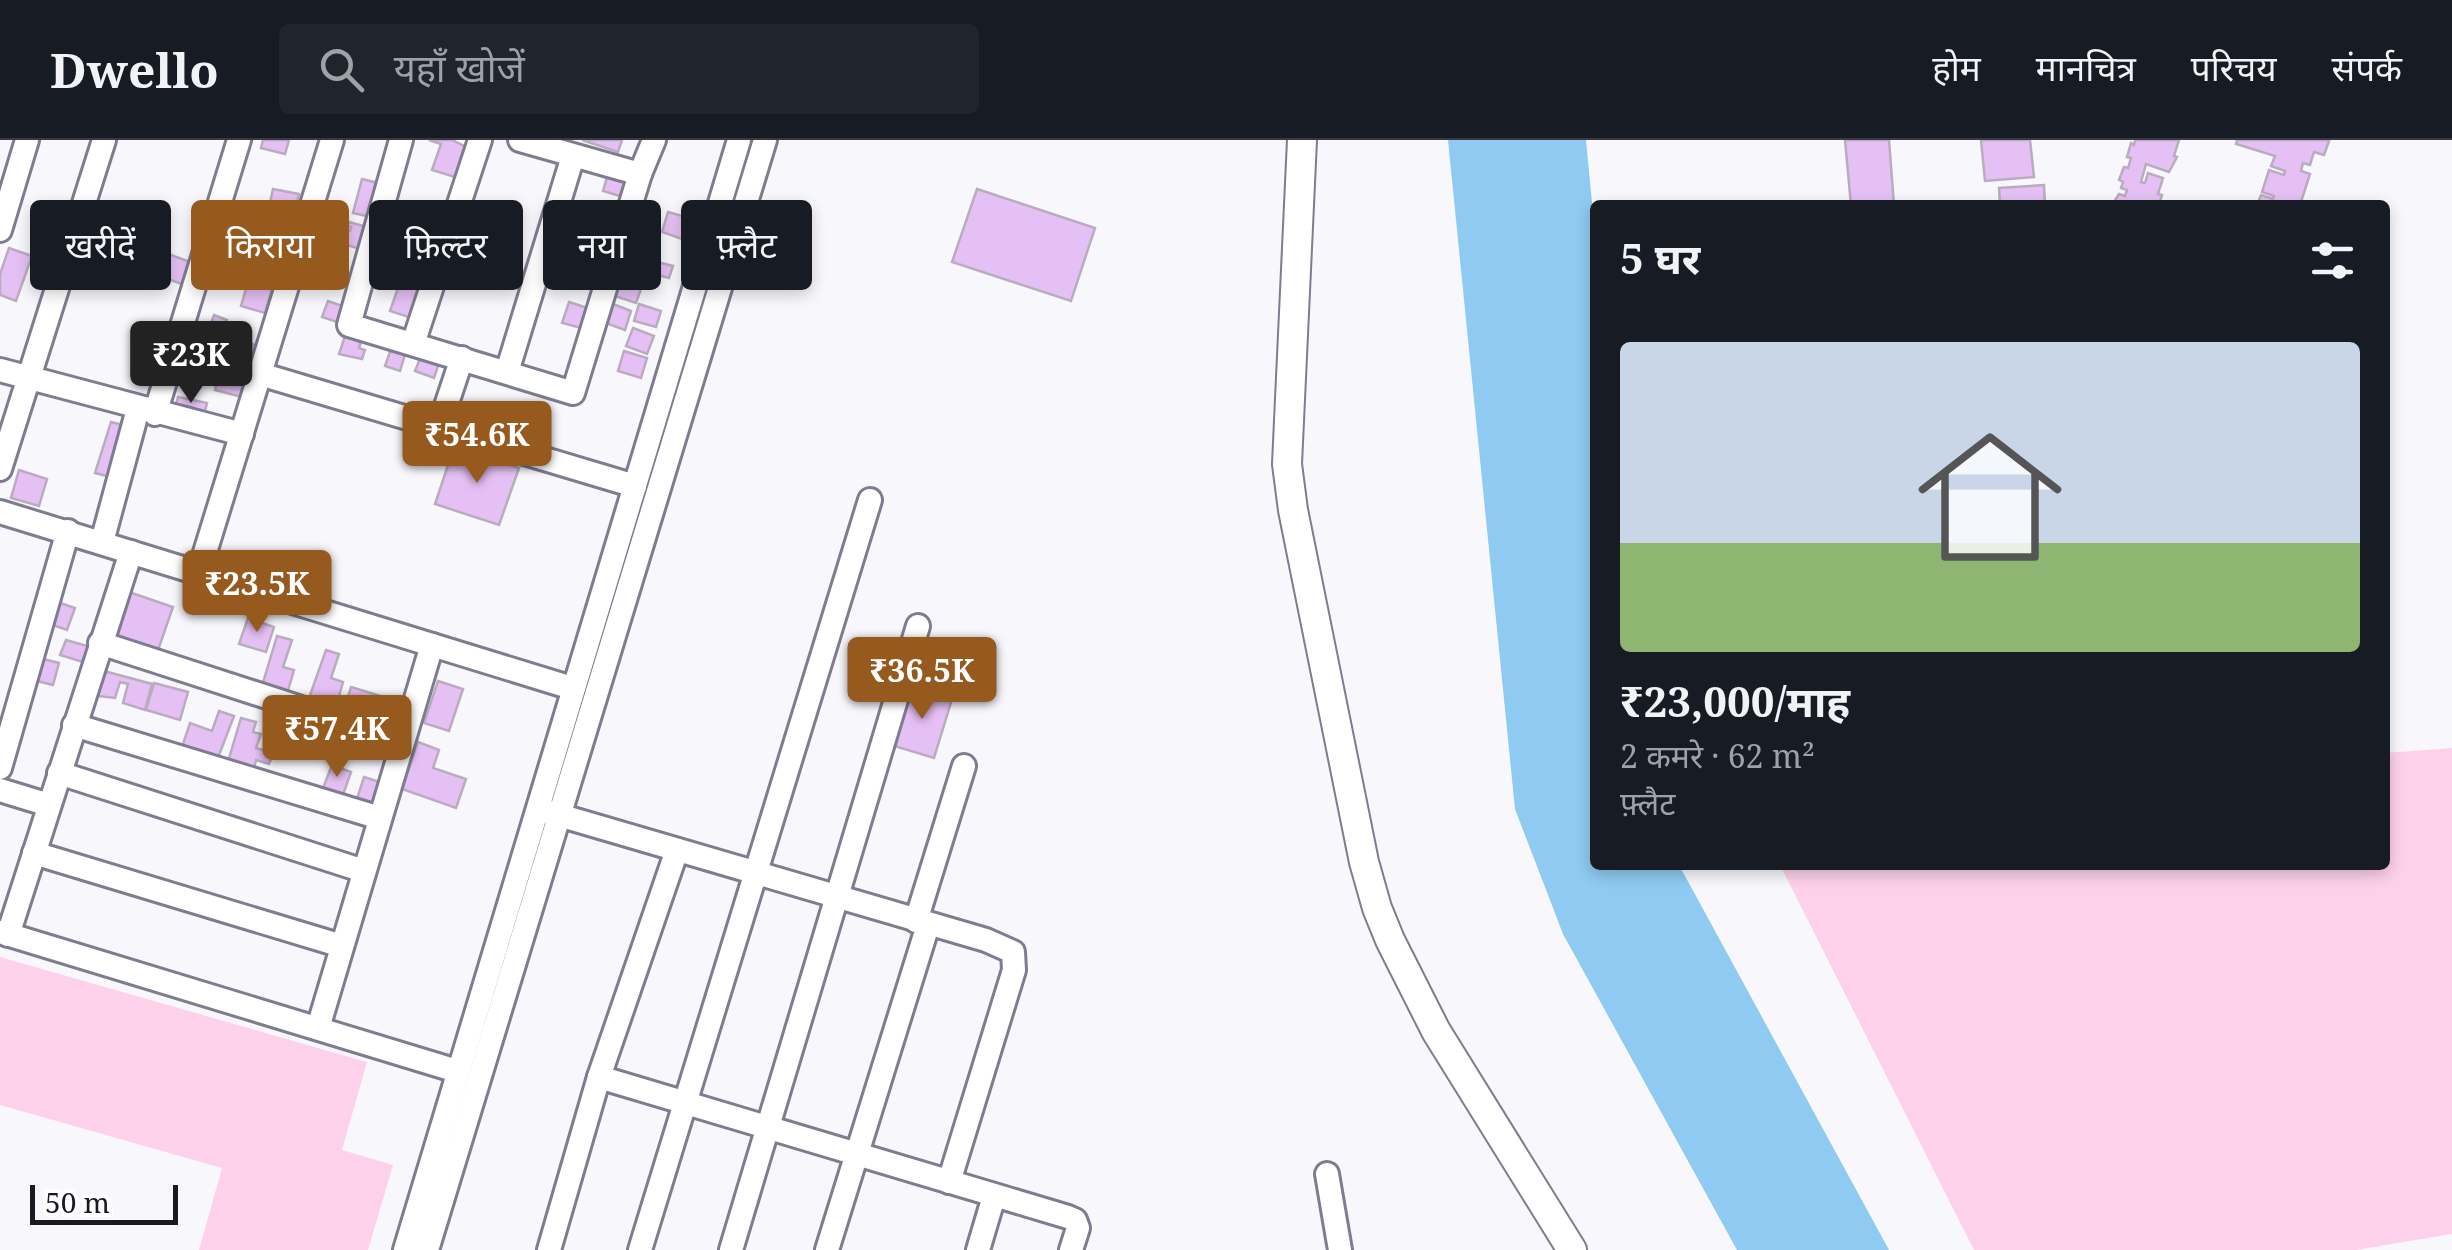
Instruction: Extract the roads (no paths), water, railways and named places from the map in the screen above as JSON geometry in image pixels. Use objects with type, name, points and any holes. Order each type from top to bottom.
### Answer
[{"type":"street","points":[[0,230],[26,140]]},
{"type":"street","points":[[2,457],[104,140]]},
{"type":"street","points":[[102,542],[240,140]]},
{"type":"street","points":[[200,572],[332,140]]},
{"type":"street","points":[[401,140],[350,325],[573,393],[654,140]]},
{"type":"street","points":[[413,344],[480,140]]},
{"type":"street","points":[[426,1250],[548,812],[572,688],[739,140]]},
{"type":"street","points":[[405,1250],[458,1071],[548,812],[765,140]]},
{"type":"street","points":[[1302,140],[1287,464],[1364,862],[1390,940],[1436,1030],[1572,1250]]},
{"type":"street","points":[[525,141],[640,174]]},
{"type":"street","points":[[507,372],[572,156]]},
{"type":"street","points":[[439,427],[462,358]]},
{"type":"street","points":[[0,370],[242,434]]},
{"type":"street","points":[[260,374],[635,486]]},
{"type":"street","points":[[640,1250],[870,500]]},
{"type":"street","points":[[0,512],[572,688]]},
{"type":"street","points":[[0,768],[68,531]]},
{"type":"street","points":[[130,552],[34,853],[4,934],[458,1071]]},
{"type":"street","points":[[731,1250],[918,626]]},
{"type":"street","points":[[100,643],[402,742]]},
{"type":"street","points":[[318,1028],[432,645]]},
{"type":"street","points":[[74,725],[380,818]]},
{"type":"street","points":[[827,1250],[964,766]]},
{"type":"street","points":[[59,773],[364,871]]},
{"type":"street","points":[[0,790],[49,805]]},
{"type":"street","points":[[548,812],[1006,946],[1016,959],[949,1182]]},
{"type":"street","points":[[549,1250],[599,1077],[677,850]]},
{"type":"street","points":[[34,853],[342,946]]},
{"type":"street","points":[[599,1077],[1075,1220],[1078,1228],[1071,1250]]},
{"type":"street","points":[[1327,1174],[1340,1250]]},
{"type":"street","points":[[978,1250],[994,1196]]},
{"type":"water","points":[[1448,140],[1586,140],[1592,200],[1590,870],[1682,870],[1889,1250],[1737,1250],[1563,934],[1515,809]]}]
